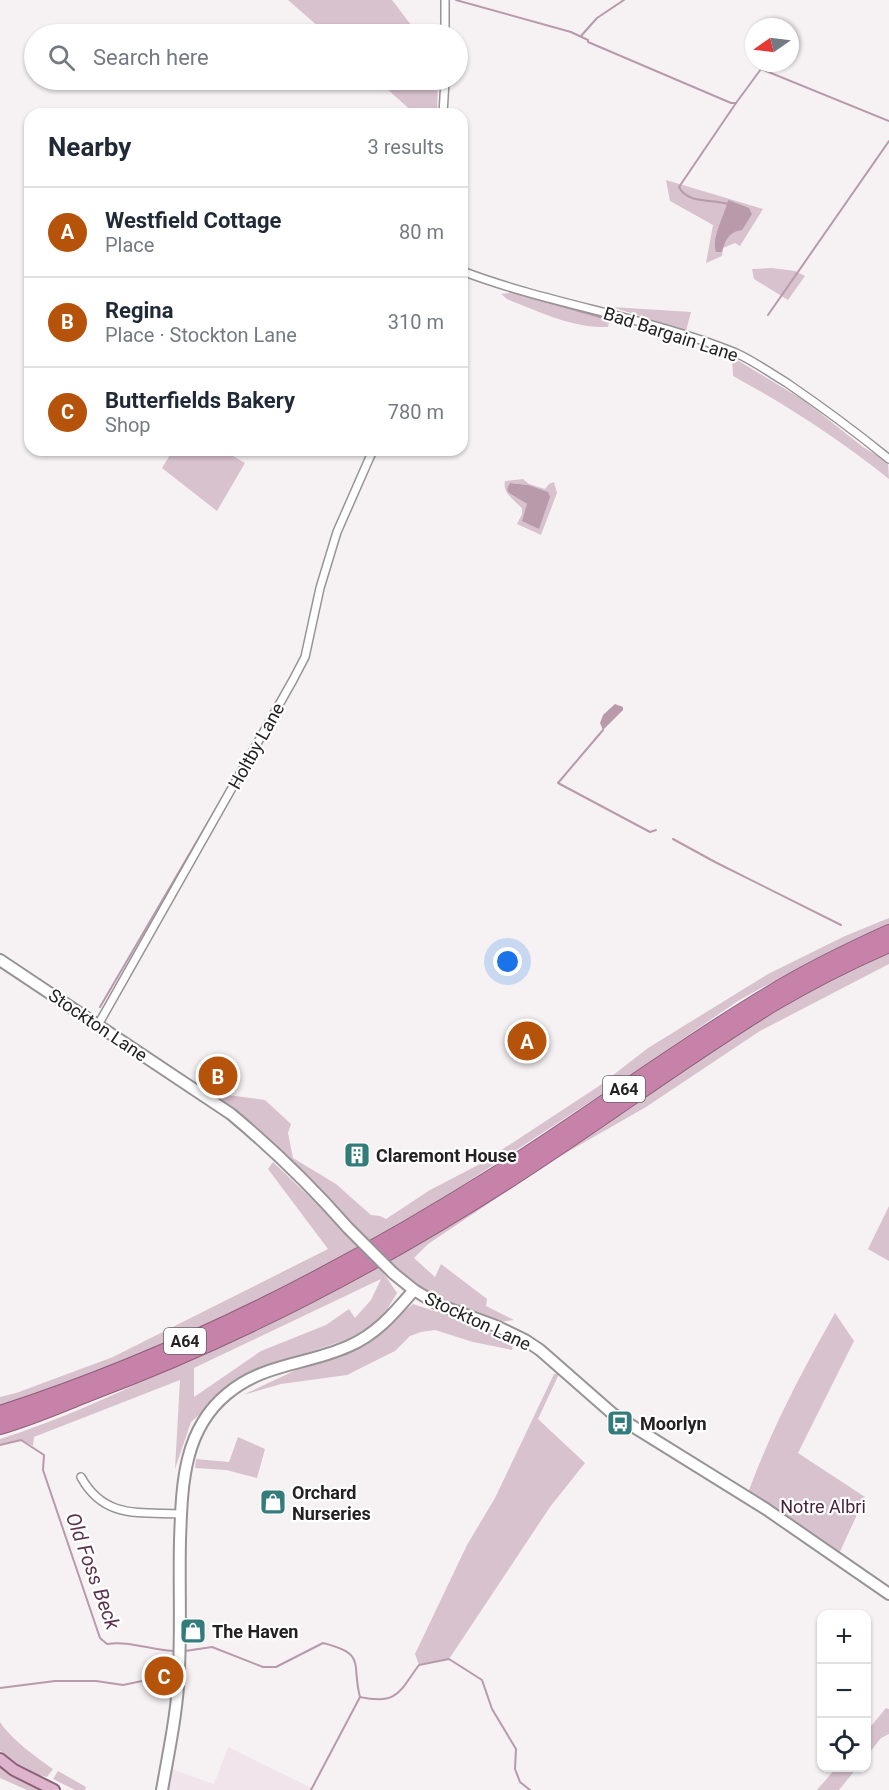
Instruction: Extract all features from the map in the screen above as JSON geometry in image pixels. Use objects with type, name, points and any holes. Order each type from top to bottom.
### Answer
[{"type":"highway","name":"A64","points":[[0,1413],[116,1370],[254,1310],[391,1238],[500,1172],[769,993],[841,954],[889,932]]},
{"type":"highway","name":"A64","points":[[0,1427],[121,1382],[188,1353],[337,1281],[398,1248],[508,1181],[707,1046],[778,1001],[847,964],[889,945]]},
{"type":"main road","points":[[0,1759],[14,1770],[54,1790]]},
{"type":"street","points":[[445,0],[445,24]]},
{"type":"street","points":[[443,108],[444,90]]},
{"type":"street","name":"Bad Bargain Lane","points":[[468,273],[517,290],[685,335],[737,354],[759,365],[804,395],[889,459]]},
{"type":"street","name":"Holtby Lane","points":[[98,1025],[305,657],[320,588],[337,532],[370,456]]},
{"type":"street","name":"Stockton Lane","points":[[0,960],[231,1114],[268,1146],[393,1273],[414,1290],[439,1305],[496,1326],[525,1340],[540,1350],[613,1414],[766,1509],[889,1594]]},
{"type":"street","points":[[162,1790],[178,1686],[183,1480],[190,1450],[197,1433],[207,1416],[226,1394],[258,1374],[278,1366],[336,1351],[366,1338],[396,1311],[414,1290]]},
{"type":"street","points":[[81,1478],[93,1496],[109,1507],[128,1511],[181,1514]]},
{"type":"shaded area","points":[[728,200],[749,208],[752,214],[742,230],[733,233],[728,238],[722,252],[716,252],[715,240]]},
{"type":"shaded area","points":[[510,483],[528,485],[548,492],[550,497],[539,529],[522,521],[527,504],[509,493],[507,489]]},
{"type":"shaded area","points":[[615,704],[623,707],[623,710],[603,730],[600,723],[603,715]]},
{"type":"shaded area","points":[[228,1747],[312,1788],[311,1790],[165,1790],[169,1768],[214,1784]]},
{"type":"green space","points":[[288,0],[392,0],[410,24],[316,24]]},
{"type":"green space","points":[[388,90],[438,90],[437,108],[408,108]]},
{"type":"green space","points":[[666,180],[763,209],[740,246],[735,243],[723,248],[722,256],[706,263],[713,225],[670,201]]},
{"type":"green space","points":[[772,268],[795,271],[805,276],[788,300],[754,279],[752,269]]},
{"type":"green space","points":[[510,293],[610,318],[608,327],[582,325],[556,318],[507,299],[501,294]]},
{"type":"green space","points":[[612,307],[691,312],[686,331]]},
{"type":"green space","points":[[732,357],[805,401],[863,447],[888,462],[889,479],[813,424],[733,376]]},
{"type":"green space","points":[[169,456],[233,456],[245,463],[217,511],[162,468]]},
{"type":"green space","points":[[523,479],[529,484],[545,489],[554,482],[557,493],[541,535],[517,524],[522,508],[507,493],[505,481]],"holes":[[[510,483],[528,485],[539,529],[527,504],[509,493]]]},
{"type":"green space","points":[[889,918],[889,925],[738,1001],[605,1092],[449,1194],[369,1241],[257,1128],[219,1098],[221,1094],[265,1100],[291,1124],[288,1133],[293,1158],[336,1184],[371,1215],[386,1219],[430,1190],[480,1164],[599,1086],[648,1048],[768,974],[845,936]]},
{"type":"green space","points":[[889,953],[889,964],[760,1031],[646,1107],[557,1158],[428,1244],[414,1258],[435,1277],[441,1264],[487,1299],[486,1306],[514,1320],[500,1322],[463,1310],[425,1290],[385,1258],[789,1000]]},
{"type":"green space","points":[[273,1162],[362,1247],[191,1333],[0,1407],[0,1397],[113,1357],[328,1249],[268,1169]]},
{"type":"green space","points":[[889,1206],[889,1261],[868,1249]]},
{"type":"green space","points":[[378,1265],[397,1293],[382,1318],[360,1335],[247,1373],[191,1422],[175,1469],[180,1380],[34,1437],[33,1446],[21,1440],[0,1445],[0,1439],[124,1390]],"holes":[[[381,1279],[371,1300],[355,1318],[349,1309],[326,1325],[261,1351],[194,1397],[194,1368]]]},
{"type":"green space","points":[[413,1304],[514,1342],[512,1350],[473,1342],[435,1330],[421,1332],[410,1336],[395,1351],[347,1375],[281,1384],[243,1395],[298,1369],[340,1357],[361,1346]]},
{"type":"green space","name":"Notre Albri","points":[[835,1313],[854,1341],[798,1453],[865,1497],[839,1554],[748,1493],[788,1401]]},
{"type":"green space","points":[[554,1374],[559,1374],[538,1419],[585,1463],[550,1507],[449,1659],[419,1665],[415,1654],[467,1545],[495,1498]]},
{"type":"green space","points":[[238,1437],[265,1449],[257,1478],[226,1470],[195,1468],[196,1459],[229,1462]]},
{"type":"green space","points":[[886,1708],[889,1709],[889,1734],[881,1738],[871,1751],[871,1726]]},
{"type":"green space","points":[[0,1722],[17,1741],[53,1769],[47,1777],[30,1773],[0,1751]]},
{"type":"green space","points":[[0,1767],[42,1790],[27,1790],[0,1778]]},
{"type":"green space","points":[[58,1771],[86,1787],[85,1790],[75,1790],[53,1779]]},
{"type":"green space","points":[[833,1772],[854,1772],[839,1790],[817,1790]]},
{"type":"waterway","points":[[456,0],[571,32],[588,42],[731,103],[736,103]]},
{"type":"waterway","points":[[581,36],[597,18],[624,0]]},
{"type":"waterway","points":[[728,204],[694,199],[679,187],[761,69],[889,121]]},
{"type":"waterway","points":[[768,315],[889,141]]},
{"type":"waterway","points":[[509,291],[607,319]]},
{"type":"waterway","points":[[603,730],[558,783],[650,832],[656,830]]},
{"type":"waterway","points":[[100,1007],[249,752]]},
{"type":"waterway","points":[[673,839],[841,925]]},
{"type":"waterway","name":"Old Foss Beck","points":[[0,1445],[21,1440],[44,1455],[43,1470],[100,1638],[107,1644],[124,1643],[176,1651]]},
{"type":"waterway","name":"Old Foss Beck","points":[[185,1651],[212,1647],[263,1667],[276,1667],[323,1643],[346,1651],[352,1656],[355,1661],[360,1697],[373,1699],[390,1698],[396,1694],[419,1665],[449,1659],[482,1680],[492,1709],[516,1749],[515,1769],[520,1782],[530,1790]]},
{"type":"waterway","points":[[0,1688],[55,1681],[96,1681],[123,1685],[142,1681],[150,1675]]},
{"type":"waterway","points":[[311,1790],[360,1697]]},
{"type":"place","name":"Westfield Cottage","points":[[527,1041]]},
{"type":"place","name":"Regina","points":[[218,1076]]},
{"type":"place","name":"Claremont House","points":[[357,1155]]},
{"type":"place","name":"Moorlyn","points":[[620,1423]]},
{"type":"place","name":"Orchard Nurseries","points":[[273,1502]]},
{"type":"place","name":"The Haven","points":[[193,1631]]},
{"type":"place","name":"Butterfields Bakery","points":[[164,1676]]}]
